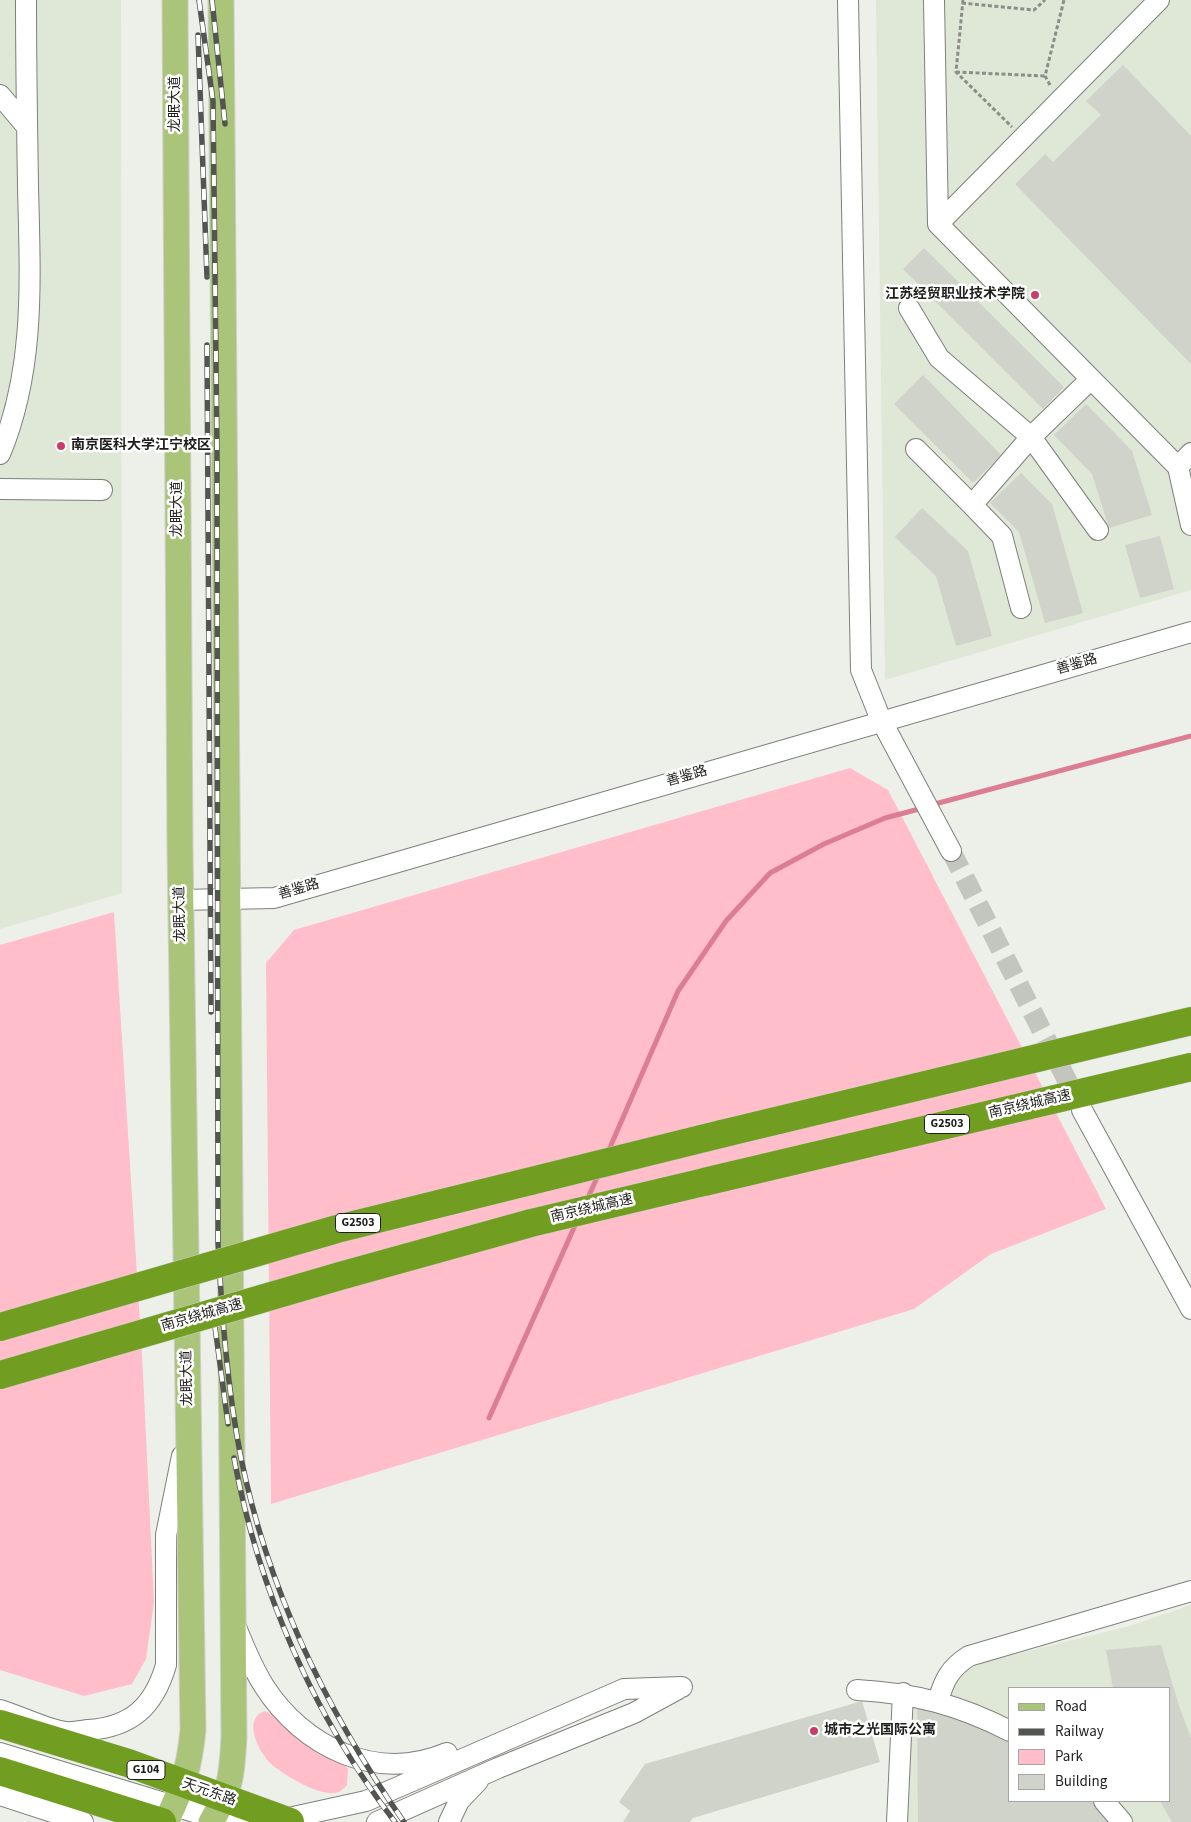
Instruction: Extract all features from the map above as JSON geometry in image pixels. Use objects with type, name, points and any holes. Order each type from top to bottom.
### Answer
[{"type":"highway","name":"G2503","points":[[0,1327],[337,1229],[720,1134],[1191,1021]]},
{"type":"highway","name":"南京绕城高速","points":[[0,1375],[340,1276],[522,1226],[1191,1067]]},
{"type":"highway","name":"天元东路","points":[[0,1724],[128,1763],[225,1799],[270,1822]]},
{"type":"highway","points":[[0,1771],[164,1822]]},
{"type":"main road","name":"龙眠大道","points":[[164,1822],[183,1785],[190,1763],[192,1730],[181,900],[176,0]]},
{"type":"main road","points":[[212,1822],[225,1799],[232,1775],[234,1737],[221,0]]},
{"type":"street","points":[[0,454],[12,425],[25,370],[30,305],[26,0]]},
{"type":"street","points":[[848,0],[861,670],[881,720],[951,851]]},
{"type":"street","points":[[934,0],[938,224],[1091,379],[1184,460],[1191,525]]},
{"type":"street","points":[[938,224],[1159,0]]},
{"type":"street","points":[[0,95],[27,127]]},
{"type":"street","points":[[910,308],[939,358],[1031,438],[1098,530]]},
{"type":"street","points":[[972,505],[1031,438],[1091,379]]},
{"type":"street","points":[[916,449],[1002,536],[1021,608]]},
{"type":"street","points":[[0,490],[102,490]]},
{"type":"street","name":"善鉴路","points":[[181,900],[274,898],[881,720],[1191,632]]},
{"type":"street","points":[[1082,1110],[1191,1309]]},
{"type":"street","points":[[0,1710],[66,1732],[105,1729],[130,1720],[146,1705],[160,1685],[166,1665],[166,1535],[188,1425]]},
{"type":"street","points":[[938,1701],[945,1678],[956,1664],[968,1656],[1191,1591]]},
{"type":"street","points":[[234,1622],[245,1651],[264,1686],[285,1713],[309,1736],[331,1749],[356,1760],[381,1764],[419,1762],[436,1757],[504,1728],[550,1721]]},
{"type":"street","points":[[0,1753],[194,1812],[270,1822],[330,1807],[366,1801],[624,1689],[682,1687],[634,1713],[498,1768],[377,1822]]},
{"type":"street","points":[[857,1690],[904,1694],[938,1701],[986,1719],[1008,1730]]},
{"type":"street","points":[[897,1822],[904,1694]]},
{"type":"street","name":"天元东路","points":[[66,1732],[128,1763]]},
{"type":"street","points":[[449,1822],[459,1801],[477,1782],[498,1768]]},
{"type":"street","points":[[0,1795],[82,1822]]},
{"type":"street","points":[[1105,1802],[1122,1822]]},
{"type":"street","points":[[0,1803],[52,1822]]},
{"type":"path","points":[[956,72],[963,2],[1034,10],[1045,0]]},
{"type":"path","points":[[1060,101],[1045,76],[1064,0]]},
{"type":"path","points":[[935,71],[1045,76]]},
{"type":"path","points":[[956,72],[1023,138]]},
{"type":"shaded area","name":"南京医科大学江宁校区","points":[[0,0],[121,0],[122,893],[0,929]]},
{"type":"shaded area","name":"江苏经贸职业技术学院","points":[[876,0],[1191,0],[1191,590],[885,680]]},
{"type":"shaded area","points":[[1191,1605],[1191,1822],[888,1822],[893,1705],[984,1662],[1130,1626]]},
{"type":"green space","points":[[850,768],[888,790],[1106,1209],[991,1254],[914,1309],[271,1504],[266,963],[294,930]]},
{"type":"green space","points":[[114,912],[142,1354],[154,1602],[146,1659],[132,1684],[84,1696],[0,1670],[0,945]]},
{"type":"green space","points":[[264,1711],[273,1714],[343,1762],[348,1769],[347,1785],[336,1793],[319,1791],[292,1779],[271,1764],[262,1752],[253,1729],[257,1715]]},
{"type":"building","points":[[1123,65],[1191,136],[1191,364],[1015,184],[1045,154],[1053,162],[1101,115],[1086,101]]},
{"type":"building","points":[[924,248],[1064,387],[1043,409],[903,269]]},
{"type":"building","points":[[923,375],[1001,455],[973,483],[894,404]]},
{"type":"building","points":[[1086,404],[1132,451],[1152,515],[1109,528],[1092,474],[1054,435]]},
{"type":"building","points":[[1021,473],[1052,504],[1083,613],[1045,623],[1019,532],[990,503]]},
{"type":"building","points":[[922,508],[968,551],[992,636],[956,646],[936,576],[895,537]]},
{"type":"building","points":[[1160,536],[1174,589],[1140,598],[1125,545]]},
{"type":"building","points":[[1161,1645],[1179,1706],[1191,1738],[1191,1822],[1172,1822],[1161,1802],[1171,1802],[1171,1687],[1113,1687],[1106,1650]]},
{"type":"building","name":"城市之光国际公寓","points":[[862,1701],[880,1762],[693,1818],[690,1822],[623,1822],[630,1811],[619,1802],[645,1764]]},
{"type":"building","points":[[917,1704],[972,1724],[1008,1742],[1008,1802],[1095,1802],[1111,1822],[918,1822]]},
{"type":"waterway","points":[[931,805],[1191,736]]},
{"type":"waterway","points":[[608,1152],[678,991],[726,921],[770,873],[824,844],[885,818],[923,808]]},
{"type":"waterway","points":[[587,1200],[599,1173]]},
{"type":"waterway","points":[[489,1418],[577,1221]]},
{"type":"tunnel","points":[[951,851],[1080,1106]]},
{"type":"railway","points":[[199,0],[213,101],[217,450],[218,1243],[223,1324],[229,1378],[241,1458],[253,1507],[267,1555],[284,1602],[326,1693],[350,1737],[404,1822]]},
{"type":"railway","points":[[212,0],[225,124]]},
{"type":"railway","points":[[198,35],[207,277]]},
{"type":"railway","points":[[207,345],[211,1012]]},
{"type":"railway","points":[[215,1327],[228,1424]]},
{"type":"railway","points":[[234,1458],[244,1507],[258,1555],[274,1603],[293,1650],[339,1739],[366,1782],[395,1822]]},
{"type":"place","name":"江苏经贸职业技术学院","points":[[1035,295]]},
{"type":"place","name":"南京医科大学江宁校区","points":[[61,446]]},
{"type":"place","name":"城市之光国际公寓","points":[[814,1731]]}]
